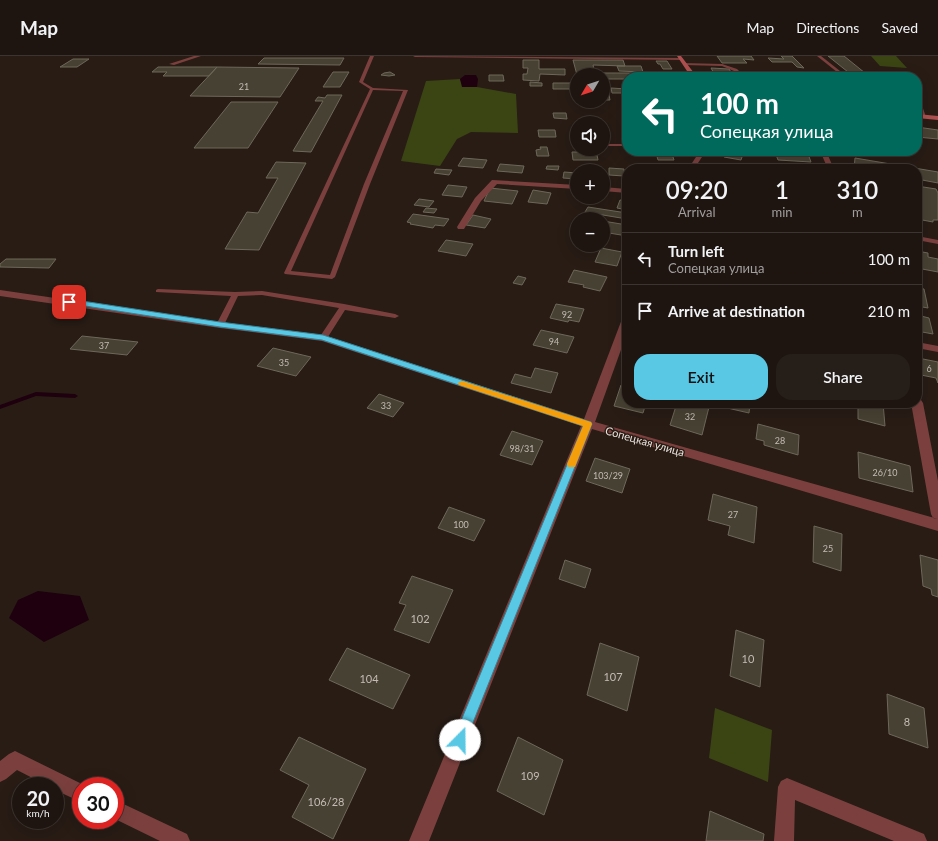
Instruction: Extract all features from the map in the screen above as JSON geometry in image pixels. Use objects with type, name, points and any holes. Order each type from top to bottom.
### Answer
[{"type":"main road","points":[[681,60],[690,72]]},
{"type":"main road","points":[[922,116],[938,118]]},
{"type":"street","points":[[172,64],[199,56]]},
{"type":"street","points":[[415,56],[681,60]]},
{"type":"street","points":[[461,227],[478,200],[495,182],[570,187]]},
{"type":"street","points":[[610,190],[622,191]]},
{"type":"street","points":[[922,239],[938,242]]},
{"type":"street","name":"Сопецкая улица","points":[[0,293],[220,325],[323,338],[588,424],[938,525]]},
{"type":"street","points":[[419,841],[588,424],[622,333]]},
{"type":"street","points":[[922,346],[938,350]]},
{"type":"street","points":[[918,408],[938,514]]},
{"type":"street","points":[[0,773],[15,760],[72,788]]},
{"type":"street","points":[[784,841],[787,787],[917,841]]},
{"type":"street","points":[[124,813],[180,841]]},
{"type":"lane","points":[[372,56],[362,77],[362,82],[372,89],[406,90],[367,184],[332,277],[288,273],[372,89]]},
{"type":"lane","points":[[819,56],[839,72]]},
{"type":"lane","points":[[681,60],[727,65],[737,69],[739,72]]},
{"type":"lane","points":[[610,145],[622,145]]},
{"type":"lane","points":[[158,291],[235,294],[262,293],[395,316]]},
{"type":"lane","points":[[220,325],[235,294]]},
{"type":"lane","points":[[323,338],[344,306]]},
{"type":"green space","points":[[871,56],[896,56],[907,68],[880,66]]},
{"type":"green space","points":[[460,79],[463,87],[477,87],[516,94],[518,133],[471,132],[457,139],[440,166],[401,161],[426,81]]},
{"type":"green space","points":[[715,708],[772,730],[768,782],[709,758]]},
{"type":"shaded area","points":[[465,75],[476,75],[478,79],[477,87],[462,87],[460,79]]},
{"type":"shaded area","points":[[38,591],[80,596],[89,620],[44,642],[9,618],[18,600]]},
{"type":"building","points":[[717,56],[751,56],[754,60],[743,59],[747,63],[722,63]]},
{"type":"building","points":[[781,56],[792,56],[804,68],[797,67],[792,62],[772,62],[768,58],[784,59]]},
{"type":"building","points":[[828,56],[844,56],[864,72],[848,72]]},
{"type":"building","points":[[264,58],[344,58],[340,65],[258,64]]},
{"type":"building","points":[[73,59],[89,59],[77,67],[60,67]]},
{"type":"building","points":[[523,60],[539,60],[539,69],[565,69],[565,75],[540,74],[539,81],[523,80],[523,74],[527,74],[528,68],[523,68]]},
{"type":"building","points":[[573,60],[623,60],[625,66],[593,65],[594,68],[575,68]]},
{"type":"building","points":[[656,61],[667,61],[672,69],[663,69]]},
{"type":"building","points":[[617,66],[641,66],[643,72],[619,71]]},
{"type":"building","points":[[158,67],[217,67],[209,76],[163,76],[167,72],[152,72]]},
{"type":"building","points":[[217,67],[299,68],[280,97],[190,96]]},
{"type":"building","points":[[711,68],[729,69],[731,72],[713,72]]},
{"type":"building","points":[[333,72],[349,72],[340,87],[323,87]]},
{"type":"building","points":[[390,72],[395,75],[381,75],[384,73]]},
{"type":"building","points":[[610,73],[622,73],[622,79],[610,79]]},
{"type":"building","points":[[489,75],[503,75],[504,81],[489,81]]},
{"type":"building","points":[[530,82],[542,83],[542,86],[530,86]]},
{"type":"building","points":[[553,83],[570,83],[570,89],[553,89]]},
{"type":"building","points":[[611,88],[622,89],[622,93],[612,93]]},
{"type":"building","points":[[327,95],[342,95],[311,152],[293,151],[323,101],[315,101],[318,97],[325,98]]},
{"type":"building","points":[[231,102],[278,102],[248,148],[194,148]]},
{"type":"building","points":[[553,113],[566,113],[567,119],[554,118]]},
{"type":"building","points":[[922,128],[938,130],[938,139],[922,137]]},
{"type":"building","points":[[538,130],[555,130],[556,137],[539,137]]},
{"type":"building","points":[[540,147],[547,147],[549,156],[537,156],[536,150],[541,149]]},
{"type":"building","points":[[572,156],[597,156],[598,160],[573,160]]},
{"type":"building","points":[[657,156],[673,156],[674,160],[658,160]]},
{"type":"building","points":[[724,156],[742,156],[741,160]]},
{"type":"building","points":[[776,156],[809,156],[811,162],[778,160]]},
{"type":"building","points":[[463,158],[487,160],[483,168],[458,166]]},
{"type":"building","points":[[855,158],[891,164],[854,164]]},
{"type":"building","points":[[276,162],[306,163],[259,250],[225,249],[247,212],[258,213],[278,178],[266,178]]},
{"type":"building","points":[[500,164],[524,166],[522,173],[497,171]]},
{"type":"building","points":[[547,166],[559,166],[558,170],[546,169]]},
{"type":"building","points":[[610,168],[622,169],[622,176],[610,175]]},
{"type":"building","points":[[436,169],[452,170],[449,175],[434,173]]},
{"type":"building","points":[[922,169],[938,172],[938,183],[922,180]]},
{"type":"building","points":[[564,172],[570,172],[570,178],[563,178]]},
{"type":"building","points":[[448,185],[467,187],[462,197],[442,195]]},
{"type":"building","points":[[922,187],[936,189],[938,193],[938,220],[933,220],[933,222],[922,220]]},
{"type":"building","points":[[490,188],[518,191],[512,204],[484,201]]},
{"type":"building","points":[[533,190],[551,193],[547,204],[528,202]]},
{"type":"building","points":[[419,199],[434,201],[429,207],[414,205]]},
{"type":"building","points":[[620,200],[622,200],[622,209],[617,208]]},
{"type":"building","points":[[588,207],[622,212],[622,218],[610,216],[610,212],[585,212]]},
{"type":"building","points":[[426,208],[437,209],[434,213],[423,212]]},
{"type":"building","points":[[413,214],[449,219],[444,226],[435,225],[433,228],[410,224],[411,223],[407,222]]},
{"type":"building","points":[[473,215],[491,219],[485,228],[466,225]]},
{"type":"building","points":[[610,222],[622,224],[622,235],[610,233]]},
{"type":"building","points":[[446,240],[473,244],[466,256],[438,251]]},
{"type":"building","points":[[610,250],[622,252],[617,266],[595,262],[599,252],[610,252]]},
{"type":"building","points":[[922,252],[928,253],[928,257],[938,259],[938,272],[922,269]]},
{"type":"building","points":[[6,259],[56,259],[49,268],[0,267],[0,264]]},
{"type":"building","points":[[574,270],[607,277],[600,291],[583,287],[584,285],[568,282]]},
{"type":"building","points":[[518,276],[526,278],[522,285],[513,283]]},
{"type":"building","points":[[922,289],[924,289],[928,308],[922,307]]},
{"type":"building","points":[[556,304],[584,309],[579,322],[569,320],[568,322],[550,318]]},
{"type":"building","points":[[922,316],[929,318],[933,334],[922,332]]},
{"type":"building","points":[[541,330],[574,337],[567,353],[533,345]]},
{"type":"building","points":[[82,336],[138,342],[127,355],[70,349]]},
{"type":"building","points":[[273,348],[311,357],[296,376],[257,366]]},
{"type":"building","points":[[922,359],[938,362],[938,383],[936,378],[922,375]]},
{"type":"building","points":[[535,368],[558,373],[551,393],[511,383],[515,374],[531,378]]},
{"type":"building","points":[[621,385],[622,385],[622,408],[614,406]]},
{"type":"building","points":[[379,394],[404,403],[393,417],[367,408]]},
{"type":"building","points":[[622,408],[644,408],[643,413]]},
{"type":"building","points":[[675,408],[709,408],[702,435],[670,425]]},
{"type":"building","points":[[727,408],[750,408],[749,413]]},
{"type":"building","points":[[858,408],[883,408],[885,426],[858,419]]},
{"type":"building","points":[[758,424],[799,435],[798,455],[764,445],[764,441],[756,439]]},
{"type":"building","points":[[512,431],[543,441],[532,465],[500,455]]},
{"type":"building","points":[[858,452],[910,466],[913,492],[859,478]]},
{"type":"building","points":[[595,458],[630,469],[622,493],[586,481]]},
{"type":"building","points":[[713,494],[757,507],[754,543],[728,535],[730,526],[708,520]]},
{"type":"building","points":[[449,507],[485,520],[474,541],[438,528]]},
{"type":"building","points":[[814,526],[842,534],[841,571],[813,562]]},
{"type":"building","points":[[920,555],[938,560],[938,597],[932,595],[931,589],[923,586]]},
{"type":"building","points":[[565,560],[591,569],[585,588],[559,579]]},
{"type":"building","points":[[412,576],[453,590],[429,643],[394,630],[406,605],[399,603]]},
{"type":"building","points":[[736,630],[764,640],[760,687],[730,676]]},
{"type":"building","points":[[600,643],[639,657],[627,711],[587,695]]},
{"type":"building","points":[[347,648],[410,675],[393,709],[329,680]]},
{"type":"building","points":[[887,694],[924,708],[928,748],[889,734]]},
{"type":"building","points":[[299,737],[366,769],[333,839],[292,817],[309,785],[280,770]]},
{"type":"building","points":[[518,737],[563,760],[544,815],[497,791]]},
{"type":"building","points":[[710,811],[764,834],[763,841],[706,841]]},
{"type":"waterway","points":[[0,407],[36,394],[75,396]]},
{"type":"slow traffic","points":[[462,383],[588,424],[571,464]]},
{"type":"route","points":[[69,302],[220,325],[323,338],[588,424],[460,740]]}]
